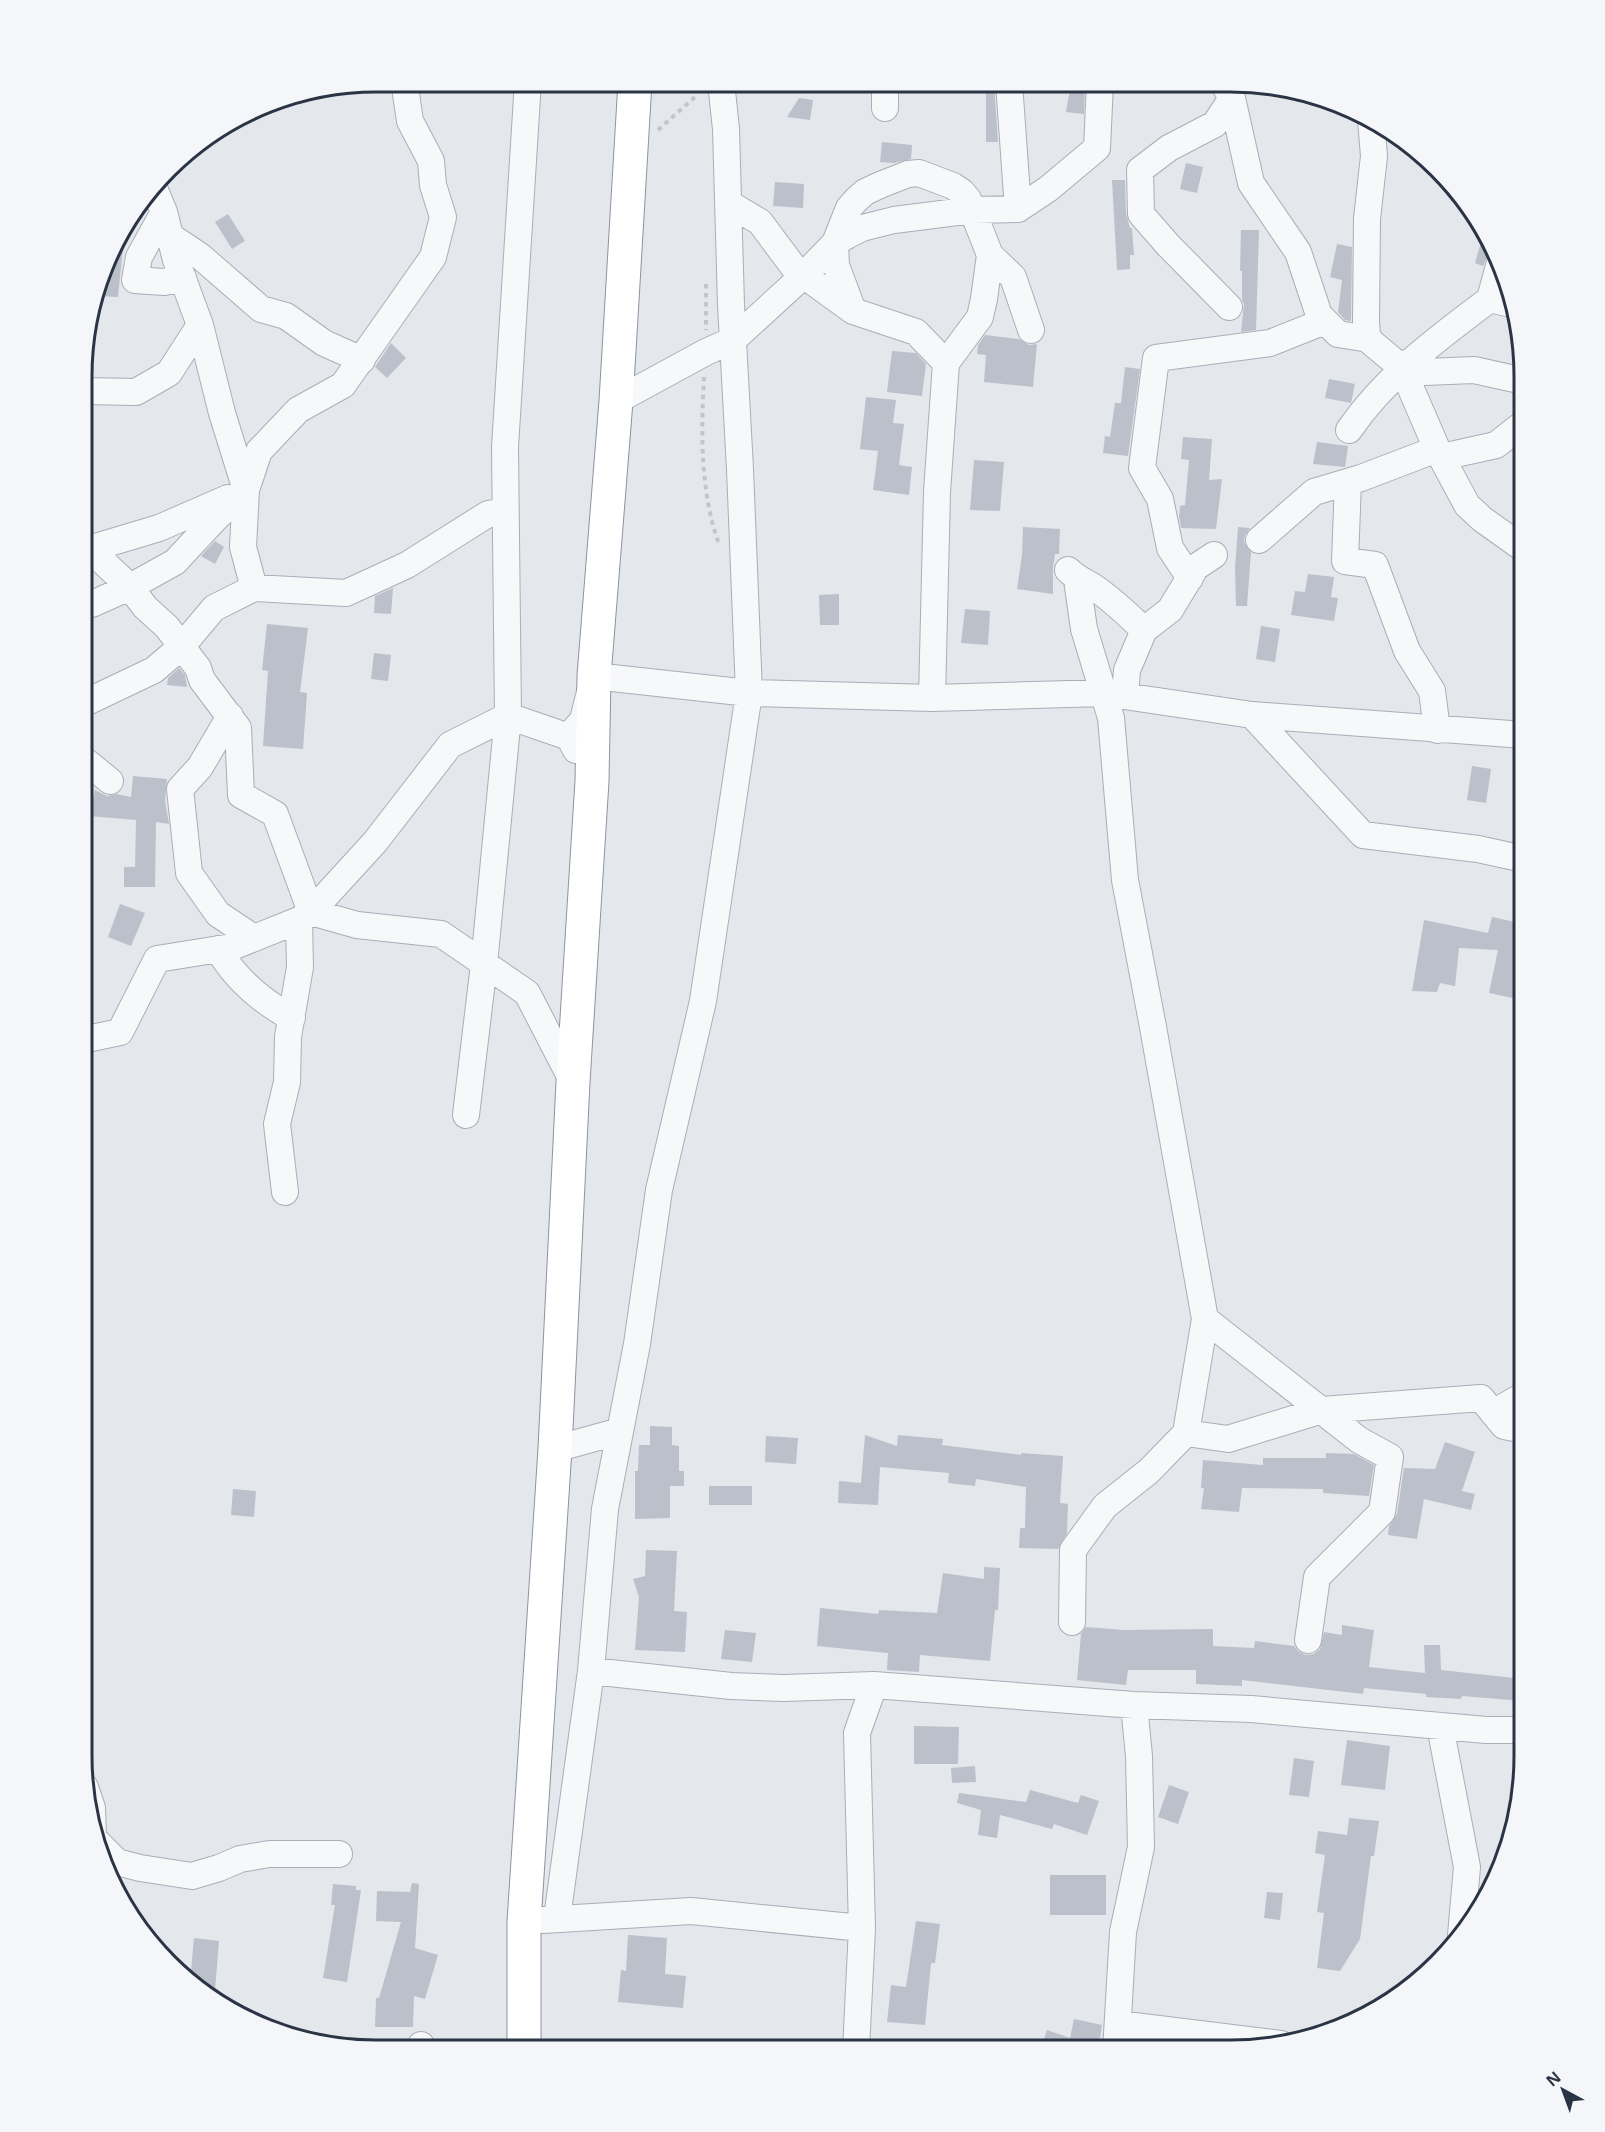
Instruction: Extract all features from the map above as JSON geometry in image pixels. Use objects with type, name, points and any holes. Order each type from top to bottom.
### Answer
[{"type":"highway","points":[[524,2040],[525,1922],[555,1449],[573,1082],[592,781],[594,676],[616,402],[634,92]]},
{"type":"street","points":[[254,588],[243,547],[246,490],[259,451],[298,410],[344,385],[433,257],[443,217],[433,185],[431,161],[410,122],[406,92]]},
{"type":"street","points":[[466,1115],[484,964],[508,716],[505,447],[527,92]]},
{"type":"street","points":[[557,1918],[591,1671],[604,1509],[637,1344],[659,1190],[703,1001],[749,693],[726,129],[707,92]]},
{"type":"street","points":[[885,92],[885,108]]},
{"type":"street","points":[[1010,92],[1018,208]]},
{"type":"street","points":[[616,402],[706,352],[734,340],[835,243],[862,228],[894,220],[973,210],[1018,208],[1048,189],[1098,148],[1100,92]]},
{"type":"street","points":[[1227,92],[1215,124],[1169,148],[1140,170],[1141,214],[1229,307]]},
{"type":"street","points":[[1228,92],[1251,183],[1298,252],[1319,315],[1338,334],[1369,339],[1406,365],[1425,372],[1474,370],[1514,379]]},
{"type":"street","points":[[1369,339],[1366,322],[1367,219],[1374,156],[1372,130]]},
{"type":"street","points":[[853,311],[836,265],[835,243],[849,208],[866,192],[880,185],[908,174],[920,173],[958,189],[965,195],[990,255],[1013,277],[1031,330]]},
{"type":"street","points":[[156,195],[200,325],[222,413],[246,490]]},
{"type":"street","points":[[728,203],[760,222],[795,269],[853,311],[916,332],[946,363]]},
{"type":"street","points":[[167,224],[261,309],[286,316],[324,343],[362,360]]},
{"type":"street","points":[[167,224],[139,257],[135,280],[164,282],[183,278]]},
{"type":"street","points":[[932,698],[937,492],[946,363],[980,317],[990,255]]},
{"type":"street","points":[[1349,430],[1363,409],[1406,365],[1428,345],[1490,299],[1496,278]]},
{"type":"street","points":[[1490,299],[1504,302]]},
{"type":"street","points":[[1190,578],[1170,548],[1160,499],[1142,468],[1156,358],[1270,343],[1325,321]]},
{"type":"street","points":[[92,391],[136,392],[169,373],[200,325]]},
{"type":"street","points":[[1406,365],[1439,453],[1462,497],[1472,510],[1514,542]]},
{"type":"street","points":[[1259,540],[1314,492],[1439,453],[1496,445],[1514,431]]},
{"type":"street","points":[[1348,482],[1345,561],[1375,565],[1407,651],[1432,691],[1437,729]]},
{"type":"street","points":[[92,548],[159,528],[246,490]]},
{"type":"street","points":[[92,604],[130,587],[175,562],[214,519],[246,490]]},
{"type":"street","points":[[92,700],[154,670],[182,646],[214,608],[254,588],[346,593],[407,565],[488,514],[506,511]]},
{"type":"street","points":[[1072,1622],[1073,1550],[1105,1506],[1149,1471],[1186,1433],[1205,1319],[1125,880],[1111,718],[1114,694],[1144,630],[1170,610],[1196,567],[1214,555]]},
{"type":"street","points":[[92,556],[130,587],[182,646],[198,668],[202,680],[238,728],[241,795],[275,814],[305,916],[300,967],[288,1037],[287,1082],[277,1124],[285,1192]]},
{"type":"street","points":[[1114,694],[1084,629],[1072,574],[1100,592],[1144,630]]},
{"type":"street","points":[[568,737],[583,720],[594,676],[749,693],[932,698],[1114,694],[1252,715],[1514,734]]},
{"type":"street","points":[[1252,715],[1363,835],[1478,849],[1514,857]]},
{"type":"street","points":[[230,716],[200,767],[180,789],[189,873],[218,914],[254,938]]},
{"type":"street","points":[[92,1038],[120,1032],[157,959],[232,947],[305,916],[375,842],[450,746],[508,716],[568,737],[592,781]]},
{"type":"street","points":[[92,766],[110,781]]},
{"type":"street","points":[[305,916],[357,925],[441,934],[527,993],[573,1082]]},
{"type":"street","points":[[218,949],[229,969],[247,986],[272,1007],[292,1018]]},
{"type":"street","points":[[1205,1319],[1359,1440],[1390,1457],[1382,1512],[1317,1577],[1308,1640]]},
{"type":"street","points":[[1186,1433],[1228,1439],[1322,1410],[1481,1398],[1504,1426],[1514,1428]]},
{"type":"street","points":[[1493,1413],[1514,1401]]},
{"type":"street","points":[[555,1449],[620,1431]]},
{"type":"street","points":[[591,1671],[731,1686],[784,1688],[874,1685],[1134,1704],[1251,1709],[1486,1730],[1514,1730]]},
{"type":"street","points":[[856,2040],[862,1928],[857,1733],[874,1685]]},
{"type":"street","points":[[1117,2040],[1123,1932],[1141,1847],[1139,1756],[1134,1704]]},
{"type":"street","points":[[1440,1726],[1467,1867],[1462,1919]]},
{"type":"street","points":[[109,1854],[117,1862],[192,1876],[240,1859],[269,1854],[339,1854]]},
{"type":"street","points":[[525,1922],[557,1918],[691,1911],[862,1928]]},
{"type":"street","points":[[1118,2024],[1248,2040]]},
{"type":"path","points":[[632,141],[652,135],[705,92]]},
{"type":"building","points":[[986,92],[995,92],[998,142],[986,142]]},
{"type":"building","points":[[1069,92],[1085,92],[1084,114],[1066,112]]},
{"type":"building","points":[[799,98],[813,100],[810,120],[787,117]]},
{"type":"building","points":[[882,142],[912,145],[911,159],[894,163],[880,162]]},
{"type":"building","points":[[1186,163],[1203,167],[1197,193],[1180,189]]},
{"type":"building","points":[[1112,180],[1125,180],[1126,214],[1130,228],[1132,228],[1134,255],[1130,255],[1130,269],[1117,270]]},
{"type":"building","points":[[775,182],[804,184],[803,208],[773,206]]},
{"type":"building","points":[[228,214],[245,241],[232,249],[215,222]]},
{"type":"building","points":[[1241,230],[1259,230],[1256,330],[1241,332],[1244,304],[1242,271],[1240,271]]},
{"type":"building","points":[[1337,244],[1352,247],[1351,321],[1345,320],[1338,312],[1342,280],[1330,277]]},
{"type":"building","points":[[1480,244],[1487,257],[1483,266],[1475,263]]},
{"type":"building","points":[[123,246],[118,297],[103,296]]},
{"type":"building","points":[[985,335],[1019,339],[1029,345],[1037,344],[1033,387],[984,382],[986,355],[977,354],[978,345]]},
{"type":"building","points":[[391,343],[406,358],[387,378],[375,367]]},
{"type":"building","points":[[892,351],[916,353],[926,364],[922,396],[887,392]]},
{"type":"building","points":[[1125,367],[1140,369],[1128,456],[1103,453],[1105,436],[1110,437],[1115,403],[1121,403]]},
{"type":"building","points":[[1329,379],[1355,384],[1351,403],[1325,398]]},
{"type":"building","points":[[866,397],[896,400],[893,423],[904,424],[899,465],[912,467],[909,495],[873,490],[878,451],[860,449]]},
{"type":"building","points":[[1183,437],[1212,439],[1209,480],[1222,479],[1216,529],[1181,528],[1180,506],[1185,505],[1189,460],[1181,459]]},
{"type":"building","points":[[1317,442],[1348,446],[1345,467],[1313,464]]},
{"type":"building","points":[[974,460],[1004,462],[1000,511],[970,510]]},
{"type":"building","points":[[1023,527],[1060,529],[1059,554],[1055,554],[1053,567],[1053,594],[1017,589]]},
{"type":"building","points":[[1238,527],[1250,528],[1245,535],[1244,542],[1251,552],[1247,606],[1236,606],[1235,568]]},
{"type":"building","points":[[215,541],[224,547],[215,564],[201,556]]},
{"type":"building","points":[[1308,574],[1334,577],[1331,597],[1338,598],[1334,621],[1291,615],[1295,591],[1305,592]]},
{"type":"building","points":[[393,588],[391,614],[374,613],[375,596]]},
{"type":"building","points":[[839,594],[839,625],[820,625],[819,595]]},
{"type":"building","points":[[965,609],[990,611],[988,645],[961,643]]},
{"type":"building","points":[[267,624],[308,628],[300,692],[307,693],[303,749],[263,746],[268,671],[262,670]]},
{"type":"building","points":[[1261,626],[1280,629],[1275,662],[1256,659]]},
{"type":"building","points":[[374,653],[391,655],[388,681],[371,679]]},
{"type":"building","points":[[179,668],[185,675],[187,687],[167,685],[168,678]]},
{"type":"building","points":[[1472,766],[1491,769],[1486,803],[1467,800]]},
{"type":"building","points":[[133,776],[167,779],[165,801],[169,824],[156,822],[155,887],[124,887],[124,867],[135,867],[136,820],[92,816],[95,790],[107,796],[116,794],[131,797]]},
{"type":"building","points":[[120,904],[145,913],[131,946],[108,937]]},
{"type":"building","points":[[1492,917],[1514,922],[1514,998],[1489,993],[1498,950],[1459,948],[1455,986],[1440,983],[1437,992],[1412,991],[1424,920],[1488,933]]},
{"type":"building","points":[[650,1426],[672,1427],[672,1445],[679,1446],[679,1471],[684,1471],[684,1486],[670,1486],[670,1518],[635,1519],[635,1471],[638,1471],[639,1445],[650,1445]]},
{"type":"building","points":[[865,1435],[897,1446],[898,1435],[943,1439],[942,1445],[1021,1455],[1021,1453],[1063,1456],[1060,1503],[1068,1504],[1067,1533],[1058,1549],[1019,1548],[1020,1528],[1025,1528],[1026,1487],[976,1479],[975,1486],[948,1483],[949,1473],[880,1467],[878,1505],[838,1503],[839,1481],[861,1483]]},
{"type":"building","points":[[766,1436],[798,1438],[796,1464],[765,1462]]},
{"type":"building","points":[[1445,1442],[1475,1452],[1462,1491],[1475,1494],[1471,1510],[1424,1499],[1417,1539],[1388,1535],[1389,1526],[1397,1514],[1404,1468],[1435,1469]]},
{"type":"building","points":[[1326,1453],[1354,1454],[1374,1465],[1369,1496],[1323,1493],[1323,1489],[1242,1488],[1239,1512],[1201,1509],[1204,1488],[1201,1488],[1203,1460],[1263,1465],[1263,1458],[1326,1458]]},
{"type":"building","points":[[709,1486],[752,1486],[752,1505],[709,1505]]},
{"type":"building","points":[[233,1489],[256,1491],[254,1517],[231,1515]]},
{"type":"building","points":[[646,1550],[677,1551],[674,1611],[687,1612],[685,1652],[635,1650],[639,1597],[633,1579],[645,1576]]},
{"type":"building","points":[[984,1567],[1000,1568],[998,1610],[995,1610],[990,1661],[920,1655],[919,1672],[887,1670],[888,1653],[817,1646],[820,1608],[878,1614],[879,1610],[937,1613],[943,1573],[984,1579]]},
{"type":"building","points":[[1342,1625],[1374,1630],[1369,1667],[1425,1673],[1424,1645],[1440,1645],[1441,1670],[1514,1678],[1514,1700],[1462,1696],[1461,1699],[1426,1697],[1426,1694],[1364,1688],[1363,1694],[1242,1680],[1242,1686],[1196,1684],[1196,1670],[1128,1670],[1126,1685],[1077,1680],[1081,1634],[1086,1627],[1124,1630],[1213,1629],[1213,1646],[1254,1648],[1255,1641],[1294,1646],[1306,1655],[1314,1654],[1320,1649],[1324,1632],[1342,1635]]},
{"type":"building","points":[[725,1630],[756,1633],[752,1662],[721,1659]]},
{"type":"building","points":[[914,1726],[959,1727],[958,1764],[914,1764]]},
{"type":"building","points":[[1347,1740],[1390,1746],[1385,1790],[1341,1785]]},
{"type":"building","points":[[1294,1758],[1314,1761],[1309,1797],[1289,1795]]},
{"type":"building","points":[[975,1766],[976,1782],[952,1783],[951,1768]]},
{"type":"building","points":[[1169,1785],[1189,1792],[1178,1824],[1158,1817]]},
{"type":"building","points":[[1030,1790],[1078,1803],[1081,1795],[1099,1801],[1087,1835],[1054,1824],[1052,1829],[1000,1815],[997,1838],[978,1835],[981,1810],[957,1803],[959,1793],[1026,1802]]},
{"type":"building","points":[[1349,1818],[1379,1821],[1374,1856],[1371,1856],[1360,1939],[1340,1971],[1317,1968],[1324,1913],[1317,1912],[1325,1855],[1315,1853],[1318,1831],[1347,1835]]},
{"type":"building","points":[[1050,1875],[1106,1875],[1106,1915],[1050,1915]]},
{"type":"building","points":[[412,1883],[419,1884],[415,1948],[438,1955],[425,1999],[414,1996],[413,2027],[375,2027],[376,1998],[379,1998],[401,1922],[376,1921],[377,1891],[410,1892]]},
{"type":"building","points":[[333,1884],[356,1886],[356,1890],[361,1890],[347,1982],[323,1978],[335,1905],[331,1905]]},
{"type":"building","points":[[1267,1892],[1283,1893],[1280,1920],[1264,1918]]},
{"type":"building","points":[[916,1921],[940,1924],[935,1963],[931,1963],[925,2025],[887,2022],[891,1985],[906,1987]]},
{"type":"building","points":[[628,1935],[667,1938],[665,1974],[686,1976],[683,2008],[618,2002],[621,1970],[626,1971]]},
{"type":"building","points":[[194,1938],[219,1941],[215,1991],[191,1972]]},
{"type":"building","points":[[1074,2019],[1102,2025],[1100,2040],[1044,2040],[1047,2030],[1070,2038]]}]
